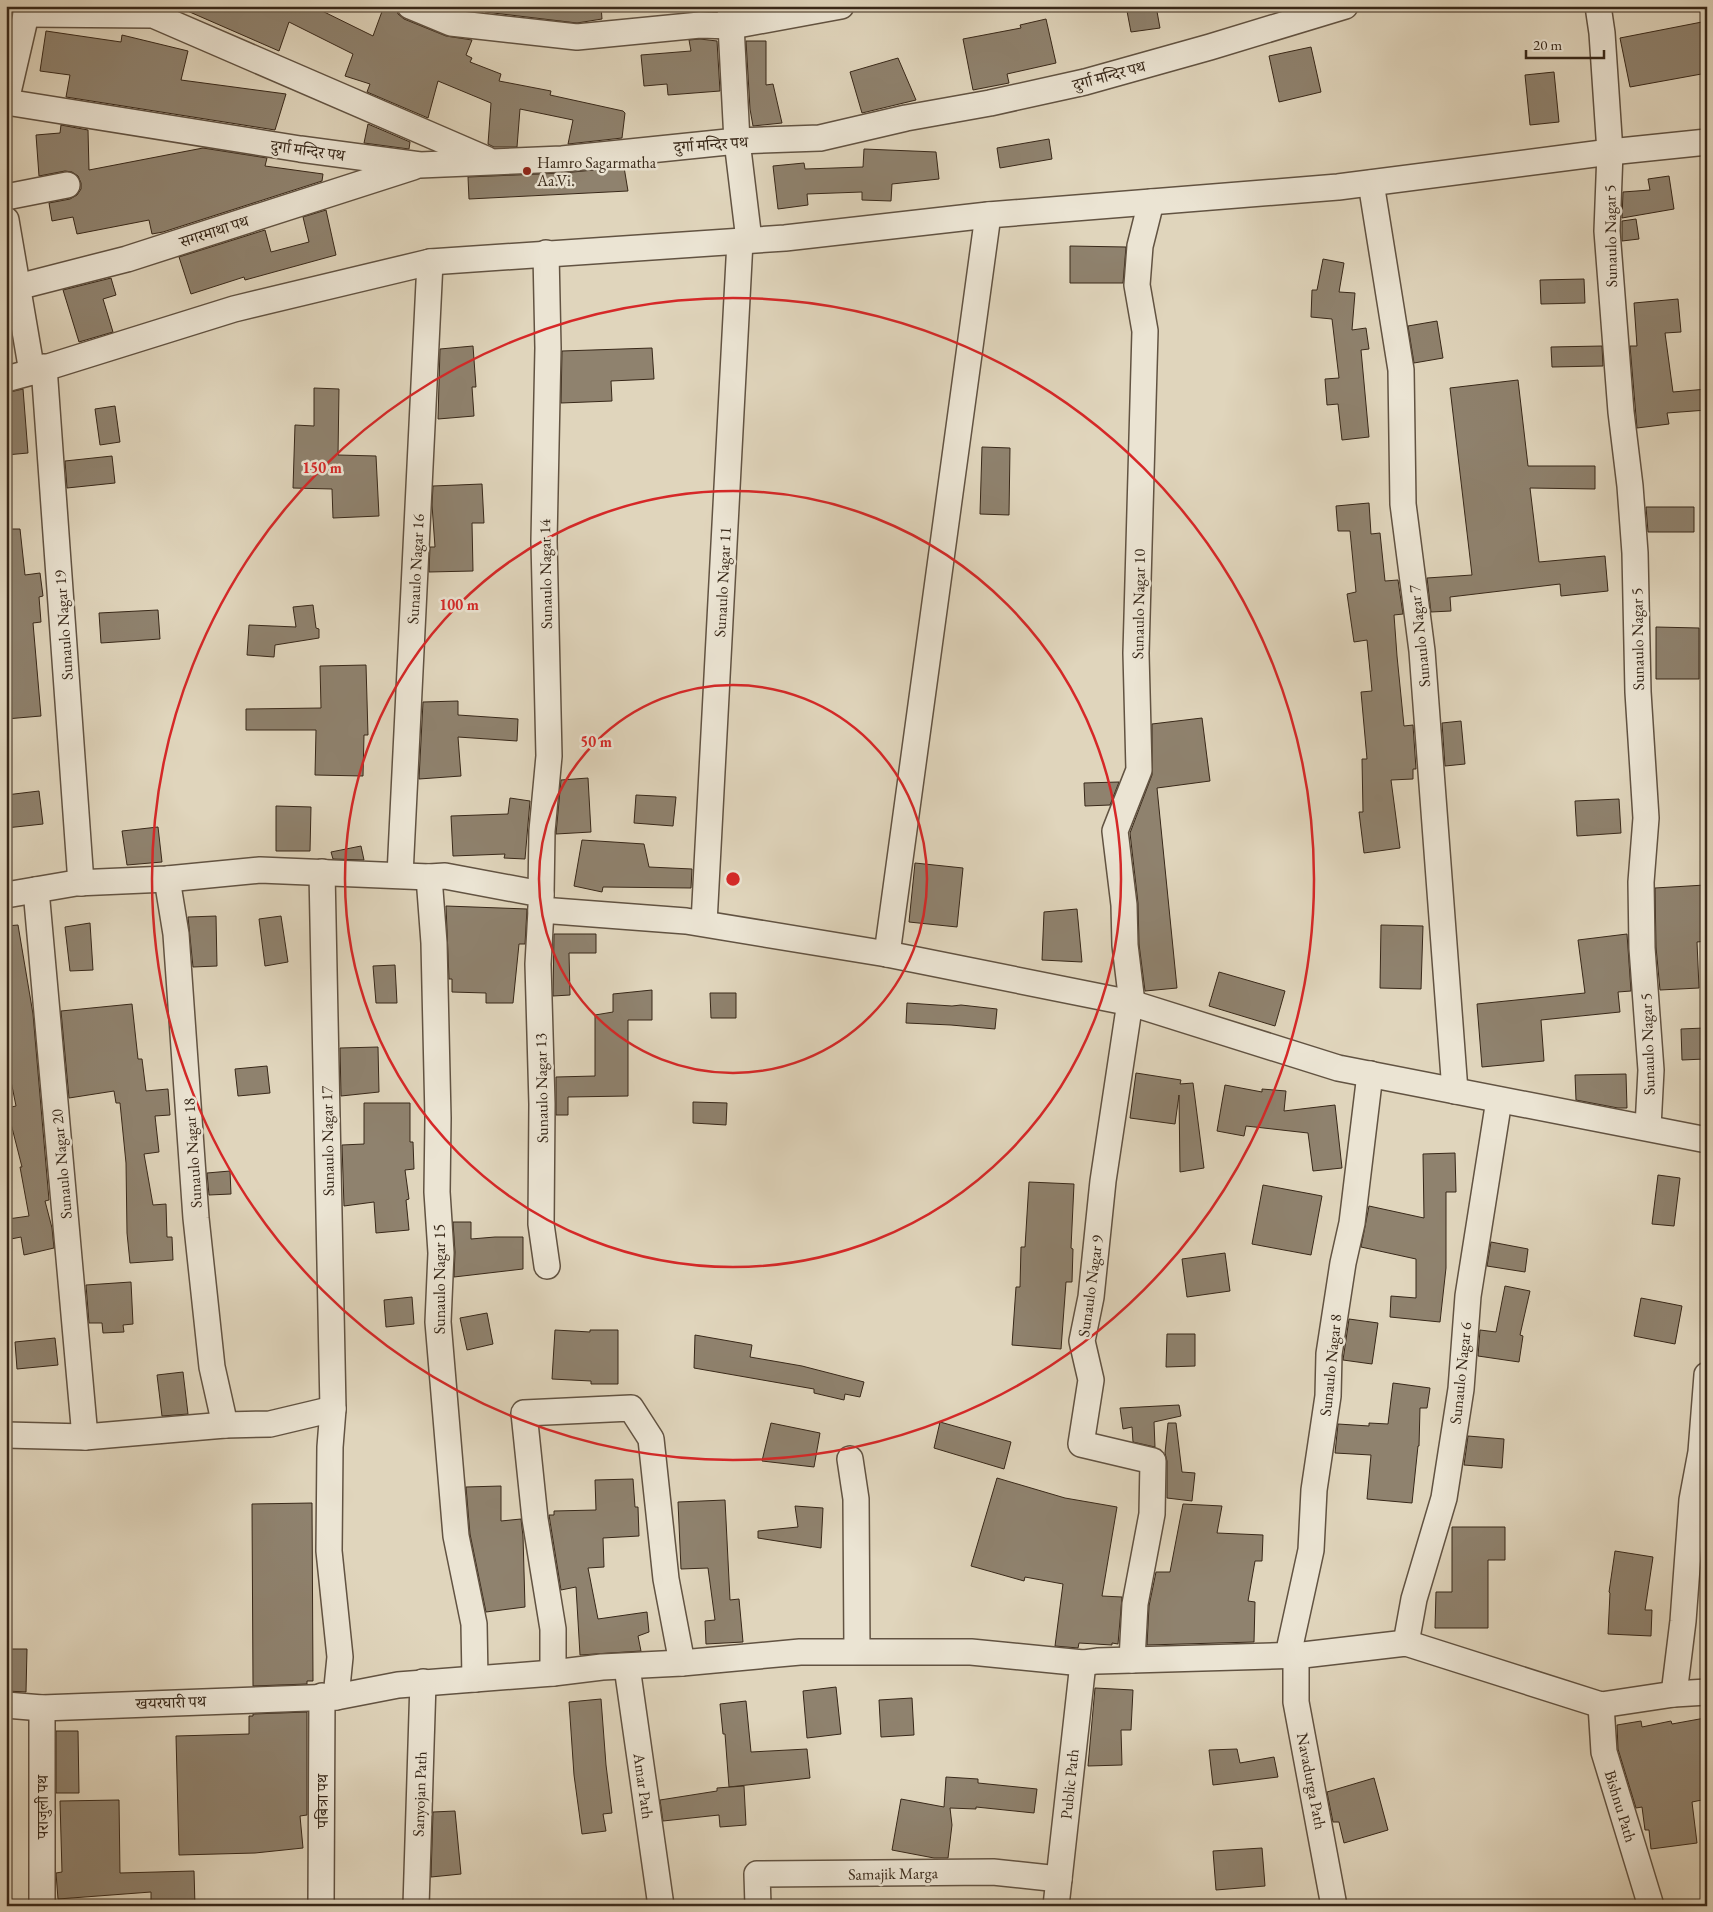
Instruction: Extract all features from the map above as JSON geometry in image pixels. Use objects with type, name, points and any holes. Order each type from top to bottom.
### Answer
[{"type":"street","points":[[410,6],[451,23],[578,37],[700,25],[731,16],[841,6]]},
{"type":"street","name":"दुर्गा मन्दिर पथ","points":[[6,101],[300,149],[420,165],[562,159],[737,141],[820,138],[906,118],[990,104],[1085,82],[1345,6]]},
{"type":"street","name":"Sunaulo Nagar 5","points":[[1598,6],[1602,33],[1610,152],[1607,231],[1621,412],[1630,486],[1634,544],[1638,692],[1646,818],[1641,882],[1642,948],[1651,1070],[1648,1127]]},
{"type":"street","points":[[6,101],[27,10],[153,16],[492,162]]},
{"type":"street","name":"Sunaulo Nagar 11","points":[[704,923],[745,240],[737,141],[731,16]]},
{"type":"street","points":[[6,379],[234,310],[430,262],[785,238],[988,215],[1338,187],[1610,152],[1707,142]]},
{"type":"street","name":"सगरमाथा पथ","points":[[12,289],[127,259],[420,165]]},
{"type":"street","name":"Sunaulo Nagar 7","points":[[1371,183],[1402,370],[1403,504],[1422,651],[1455,1091]]},
{"type":"street","points":[[6,197],[67,186]]},
{"type":"street","name":"Sunaulo Nagar 10","points":[[1131,1003],[1125,945],[1124,905],[1114,831],[1139,770],[1136,653],[1145,331],[1137,285],[1140,246],[1151,202]]},
{"type":"street","points":[[887,954],[988,215]]},
{"type":"street","name":"Sunaulo Nagar 19","points":[[6,220],[12,289],[38,370],[81,883]]},
{"type":"street","name":"Sunaulo Nagar 14","points":[[541,902],[542,831],[549,756],[544,542],[548,348],[546,253]]},
{"type":"street","name":"Sunaulo Nagar 16","points":[[400,876],[430,262]]},
{"type":"street","points":[[6,895],[81,883],[167,879],[260,870],[429,877],[446,876],[541,902],[704,923],[887,954],[1131,1003],[1338,1068],[1707,1140]]},
{"type":"street","name":"Sunaulo Nagar 17","points":[[322,872],[333,1409],[330,1446],[329,1551],[340,1657],[329,1696]]},
{"type":"street","name":"Sunaulo Nagar 15","points":[[429,877],[434,943],[438,1118],[437,1192],[441,1253],[438,1322],[456,1536],[474,1624],[475,1679]]},
{"type":"street","name":"Sunaulo Nagar 18","points":[[167,879],[176,934],[196,1218],[212,1367],[225,1425]]},
{"type":"street","name":"Sunaulo Nagar 20","points":[[36,890],[85,1437]]},
{"type":"street","name":"Sunaulo Nagar 13","points":[[541,902],[538,964],[542,1104],[542,1224],[547,1266]]},
{"type":"street","name":"Sunaulo Nagar 9","points":[[1131,1003],[1103,1180],[1091,1297],[1082,1341],[1091,1380],[1081,1444],[1153,1461],[1152,1514],[1136,1604],[1132,1660]]},
{"type":"street","name":"Sunaulo Nagar 8","points":[[1292,1655],[1311,1550],[1314,1490],[1328,1396],[1329,1354],[1343,1263],[1352,1223],[1370,1074]]},
{"type":"street","name":"Sunaulo Nagar 6","points":[[1406,1643],[1414,1599],[1444,1498],[1461,1389],[1468,1296],[1499,1100]]},
{"type":"street","points":[[1674,1694],[1683,1620],[1692,1500],[1701,1452],[1707,1375]]},
{"type":"street","points":[[553,1673],[553,1630],[535,1519],[524,1413],[631,1408],[651,1439],[666,1579],[682,1663]]},
{"type":"street","points":[[6,1435],[85,1437],[225,1425],[270,1424],[333,1409]]},
{"type":"street","points":[[850,1459],[856,1499],[857,1651]]},
{"type":"street","points":[[1406,1643],[1601,1705],[1674,1694],[1707,1692]]},
{"type":"street","name":"खयरघारी पथ","points":[[6,1705],[42,1708],[329,1696],[422,1682],[553,1673],[602,1667],[682,1663],[800,1652],[971,1652],[1083,1663],[1097,1660],[1292,1655],[1406,1643]]},
{"type":"street","name":"Navadurga Path","points":[[1292,1655],[1296,1702],[1334,1906]]},
{"type":"street","name":"Public Path","points":[[1056,1906],[1083,1663]]},
{"type":"street","name":"Amar Path","points":[[626,1667],[661,1906]]},
{"type":"street","name":"Sanyojan Path","points":[[416,1906],[422,1682]]},
{"type":"street","name":"पबित्रा पथ","points":[[321,1906],[329,1696]]},
{"type":"street","name":"Bishnu Path","points":[[1601,1705],[1604,1752],[1651,1906]]},
{"type":"street","name":"पराजुली पथ","points":[[42,1708],[42,1906]]},
{"type":"street","name":"Samajik Marga","points":[[758,1906],[757,1874],[993,1872],[1059,1879]]},
{"type":"building","points":[[176,6],[312,6],[373,36],[384,6],[396,6],[398,14],[404,19],[446,36],[472,40],[466,55],[472,58],[470,62],[501,74],[499,81],[551,91],[550,95],[623,111],[625,113],[622,138],[568,144],[573,120],[520,109],[517,147],[494,147],[488,144],[491,103],[438,81],[428,118],[367,92],[370,84],[345,76],[353,54],[289,22],[279,51]]},
{"type":"building","points":[[448,6],[486,6],[483,12],[455,9]]},
{"type":"building","points":[[486,6],[601,6],[602,19],[577,23],[485,12]]},
{"type":"building","points":[[1126,6],[1156,6],[1160,28],[1131,32]]},
{"type":"building","points":[[1046,19],[1056,63],[1007,74],[1009,83],[973,90],[963,39],[1021,28],[1020,25]]},
{"type":"building","points":[[1707,21],[1707,73],[1630,87],[1620,38]]},
{"type":"building","points":[[46,31],[121,42],[122,35],[188,51],[181,80],[286,94],[275,130],[66,97],[70,75],[40,71]]},
{"type":"building","points":[[689,40],[717,41],[720,91],[668,95],[667,84],[644,86],[641,55],[691,51]]},
{"type":"building","points":[[746,41],[766,41],[766,85],[773,84],[782,123],[753,126],[750,109]]},
{"type":"building","points":[[1311,47],[1321,92],[1279,102],[1269,56]]},
{"type":"building","points":[[898,58],[916,100],[862,113],[850,72]]},
{"type":"building","points":[[1554,72],[1559,122],[1530,125],[1525,75]]},
{"type":"building","points":[[368,124],[410,142],[409,149],[364,143]]},
{"type":"building","points":[[61,125],[88,130],[89,170],[203,148],[267,158],[265,166],[323,174],[322,181],[163,232],[152,234],[149,220],[77,234],[73,217],[52,221],[49,203],[70,199],[77,195],[81,189],[78,176],[72,172],[65,171],[39,176],[36,135],[60,133]]},
{"type":"building","points":[[1049,139],[1052,159],[1000,168],[997,148]]},
{"type":"building","points":[[864,149],[936,152],[939,179],[892,184],[891,201],[862,200],[862,192],[807,194],[808,205],[778,209],[773,166],[804,163],[805,169],[863,167]]},
{"type":"building","points":[[624,167],[628,191],[469,199],[468,177],[563,173]]},
{"type":"building","points":[[1669,176],[1674,209],[1622,218],[1623,192],[1650,190],[1648,179]]},
{"type":"building","points":[[326,210],[336,255],[245,280],[244,277],[191,294],[179,257],[265,230],[271,252],[309,242],[303,217]]},
{"type":"building","points":[[1636,219],[1639,239],[1622,241],[1622,221]]},
{"type":"building","points":[[1070,246],[1126,247],[1123,283],[1070,283]]},
{"type":"building","points":[[1323,259],[1344,263],[1339,292],[1355,293],[1352,330],[1366,328],[1369,349],[1361,350],[1369,437],[1342,440],[1338,404],[1327,405],[1325,379],[1339,378],[1332,319],[1311,317],[1312,290],[1317,290]]},
{"type":"building","points":[[111,278],[116,295],[103,299],[113,332],[79,342],[63,290]]},
{"type":"building","points":[[1584,279],[1585,303],[1541,304],[1540,280]]},
{"type":"building","points":[[1678,299],[1681,332],[1665,333],[1673,392],[1707,389],[1707,410],[1667,413],[1669,424],[1637,428],[1630,346],[1637,346],[1634,303]]},
{"type":"building","points":[[1437,321],[1443,358],[1414,363],[1408,326]]},
{"type":"building","points":[[473,346],[476,387],[472,387],[474,416],[438,419],[440,349]]},
{"type":"building","points":[[1602,346],[1603,366],[1552,367],[1551,347]]},
{"type":"building","points":[[652,348],[654,379],[611,381],[612,401],[561,403],[562,351]]},
{"type":"building","points":[[1518,380],[1528,466],[1595,466],[1595,489],[1530,488],[1539,562],[1605,556],[1608,591],[1561,596],[1560,584],[1450,597],[1451,611],[1431,612],[1427,578],[1472,575],[1450,388]]},
{"type":"building","points":[[314,388],[339,389],[338,455],[376,456],[379,516],[333,518],[332,489],[293,488],[295,425],[314,426]]},
{"type":"building","points":[[23,389],[28,453],[6,455],[6,393]]},
{"type":"building","points":[[115,406],[120,442],[100,445],[95,409]]},
{"type":"building","points":[[982,447],[1010,448],[1009,515],[980,514]]},
{"type":"building","points":[[112,456],[115,483],[67,488],[65,461]]},
{"type":"building","points":[[482,484],[484,523],[472,523],[473,571],[429,572],[430,547],[435,547],[432,505],[433,486]]},
{"type":"building","points":[[1369,503],[1371,534],[1380,533],[1385,581],[1398,580],[1403,614],[1394,615],[1397,656],[1404,726],[1413,725],[1416,769],[1413,769],[1413,779],[1391,780],[1400,848],[1364,853],[1359,812],[1363,812],[1362,759],[1367,759],[1361,692],[1372,691],[1367,640],[1354,642],[1347,594],[1356,592],[1350,531],[1338,531],[1336,506]]},
{"type":"building","points":[[1646,507],[1694,507],[1694,532],[1648,532]]},
{"type":"building","points":[[6,529],[20,529],[25,575],[40,573],[43,596],[39,597],[41,622],[33,623],[41,716],[6,719]]},
{"type":"building","points":[[313,605],[316,628],[319,629],[319,638],[275,645],[274,657],[247,655],[249,625],[296,627],[293,607]]},
{"type":"building","points":[[158,610],[160,639],[101,643],[99,613]]},
{"type":"building","points":[[1656,627],[1699,628],[1699,679],[1656,679]]},
{"type":"building","points":[[366,665],[368,735],[364,735],[363,776],[315,775],[316,730],[246,730],[246,709],[321,708],[320,666]]},
{"type":"building","points":[[458,701],[458,715],[518,719],[517,741],[458,737],[461,776],[419,779],[423,702]]},
{"type":"building","points":[[1202,718],[1210,781],[1157,788],[1177,988],[1145,991],[1139,944],[1138,903],[1130,833],[1152,775],[1152,724]]},
{"type":"building","points":[[1461,721],[1465,764],[1445,766],[1442,723]]},
{"type":"building","points":[[588,778],[591,832],[556,834],[561,780]]},
{"type":"building","points":[[1119,782],[1110,805],[1085,806],[1084,783]]},
{"type":"building","points":[[39,791],[43,824],[6,828],[6,795]]},
{"type":"building","points":[[636,795],[676,797],[673,826],[634,823]]},
{"type":"building","points":[[510,798],[530,801],[525,859],[504,858],[505,854],[453,856],[451,816],[508,814]]},
{"type":"building","points":[[1619,799],[1621,833],[1577,836],[1575,801]]},
{"type":"building","points":[[276,806],[311,807],[310,851],[276,851]]},
{"type":"building","points":[[158,827],[162,862],[127,865],[122,831]]},
{"type":"building","points":[[582,840],[644,844],[649,867],[692,869],[691,888],[603,887],[602,892],[574,886]]},
{"type":"building","points":[[361,846],[364,860],[333,859],[331,852]]},
{"type":"building","points":[[915,863],[963,868],[957,927],[909,922]]},
{"type":"building","points":[[1705,885],[1707,941],[1697,942],[1699,988],[1660,990],[1656,947],[1655,888]]},
{"type":"building","points":[[446,906],[527,909],[525,944],[519,944],[513,1003],[486,1003],[486,993],[452,992],[452,979],[449,979]]},
{"type":"building","points":[[1077,909],[1082,962],[1042,960],[1044,912]]},
{"type":"building","points":[[216,916],[217,966],[193,967],[188,917]]},
{"type":"building","points":[[281,916],[288,962],[265,966],[259,919]]},
{"type":"building","points":[[90,923],[93,970],[70,971],[65,927]]},
{"type":"building","points":[[18,925],[33,1014],[49,1200],[45,1201],[52,1228],[54,1248],[24,1255],[21,1237],[11,1239],[8,1219],[29,1216],[20,1167],[22,1167],[7,1108],[16,1106],[6,1056],[6,926]]},
{"type":"building","points":[[1381,925],[1423,926],[1421,989],[1380,988]]},
{"type":"building","points":[[554,934],[596,934],[596,953],[569,953],[570,995],[553,996]]},
{"type":"building","points":[[1627,934],[1631,991],[1618,992],[1620,1012],[1541,1020],[1544,1061],[1482,1067],[1477,1004],[1585,993],[1578,940]]},
{"type":"building","points":[[395,965],[397,1003],[376,1003],[373,966]]},
{"type":"building","points":[[1219,972],[1285,991],[1275,1026],[1209,1006]]},
{"type":"building","points":[[652,990],[652,1020],[628,1020],[628,1096],[568,1097],[568,1115],[556,1115],[556,1077],[595,1076],[595,1015],[613,1012],[613,994]]},
{"type":"building","points":[[710,993],[736,993],[736,1018],[711,1018]]},
{"type":"building","points":[[907,1003],[961,1005],[997,1009],[995,1029],[906,1023]]},
{"type":"building","points":[[132,1004],[138,1059],[142,1059],[146,1091],[168,1089],[170,1115],[155,1116],[159,1152],[144,1154],[153,1205],[166,1204],[167,1237],[172,1237],[173,1260],[130,1263],[127,1233],[126,1163],[120,1103],[116,1103],[114,1091],[69,1098],[61,1011]]},
{"type":"building","points":[[1704,1028],[1705,1059],[1682,1060],[1681,1029]]},
{"type":"building","points":[[378,1047],[379,1092],[341,1096],[340,1048]]},
{"type":"building","points":[[267,1066],[270,1093],[238,1096],[235,1069]]},
{"type":"building","points":[[1136,1073],[1181,1080],[1180,1084],[1193,1083],[1204,1168],[1180,1172],[1179,1095],[1175,1124],[1130,1118]]},
{"type":"building","points":[[1626,1074],[1627,1108],[1576,1100],[1575,1075]]},
{"type":"building","points":[[1225,1085],[1262,1092],[1262,1089],[1286,1091],[1284,1111],[1335,1105],[1342,1168],[1313,1171],[1308,1133],[1246,1126],[1244,1136],[1217,1131]]},
{"type":"building","points":[[693,1102],[727,1103],[726,1125],[693,1123]]},
{"type":"building","points":[[364,1103],[410,1103],[410,1142],[413,1142],[414,1169],[405,1170],[409,1199],[406,1200],[409,1230],[376,1233],[374,1202],[344,1206],[342,1145],[364,1144]]},
{"type":"building","points":[[1455,1153],[1456,1192],[1446,1192],[1446,1268],[1440,1322],[1390,1317],[1391,1296],[1416,1298],[1416,1259],[1361,1247],[1369,1206],[1424,1218],[1423,1154]]},
{"type":"building","points":[[230,1171],[231,1194],[209,1195],[207,1173]]},
{"type":"building","points":[[1658,1175],[1680,1178],[1674,1226],[1652,1224]]},
{"type":"building","points":[[1029,1182],[1074,1184],[1071,1248],[1073,1249],[1072,1282],[1066,1282],[1061,1349],[1012,1345],[1016,1287],[1020,1287],[1021,1247],[1025,1247]]},
{"type":"building","points":[[1263,1185],[1322,1196],[1311,1255],[1252,1244]]},
{"type":"building","points":[[453,1222],[471,1222],[471,1239],[523,1237],[523,1269],[454,1277]]},
{"type":"building","points":[[1491,1242],[1528,1249],[1525,1272],[1487,1266]]},
{"type":"building","points":[[1225,1253],[1230,1291],[1187,1297],[1182,1259]]},
{"type":"building","points":[[131,1282],[133,1324],[123,1325],[124,1332],[103,1333],[102,1323],[89,1323],[86,1285]]},
{"type":"building","points":[[1505,1286],[1530,1291],[1520,1335],[1523,1336],[1519,1362],[1478,1356],[1480,1330],[1496,1332]]},
{"type":"building","points":[[412,1297],[414,1324],[386,1327],[384,1300]]},
{"type":"building","points":[[1641,1298],[1682,1306],[1675,1344],[1634,1336]]},
{"type":"building","points":[[487,1313],[493,1344],[467,1350],[460,1318]]},
{"type":"building","points":[[1349,1319],[1378,1323],[1372,1364],[1343,1360]]},
{"type":"building","points":[[555,1330],[590,1332],[590,1330],[618,1330],[618,1384],[591,1384],[591,1381],[552,1379]]},
{"type":"building","points":[[1167,1334],[1195,1334],[1195,1366],[1166,1367]]},
{"type":"building","points":[[695,1335],[752,1345],[750,1357],[802,1366],[864,1382],[860,1397],[845,1394],[844,1400],[814,1393],[814,1389],[694,1368]]},
{"type":"building","points":[[55,1338],[58,1365],[17,1369],[15,1342]]},
{"type":"building","points":[[183,1372],[188,1414],[162,1416],[157,1375]]},
{"type":"building","points":[[1393,1383],[1430,1388],[1427,1408],[1420,1408],[1419,1446],[1412,1503],[1367,1499],[1371,1455],[1335,1453],[1338,1424],[1369,1426],[1369,1423],[1388,1424]]},
{"type":"building","points":[[1179,1405],[1181,1416],[1154,1422],[1155,1447],[1133,1442],[1132,1427],[1123,1429],[1120,1408]]},
{"type":"building","points":[[940,1422],[1011,1442],[1004,1469],[934,1448]]},
{"type":"building","points":[[771,1423],[820,1433],[814,1467],[762,1461]]},
{"type":"building","points":[[1168,1423],[1176,1423],[1182,1472],[1195,1473],[1192,1501],[1167,1498],[1167,1461],[1165,1453]]},
{"type":"building","points":[[1468,1436],[1504,1439],[1502,1468],[1464,1465]]},
{"type":"building","points":[[997,1478],[1065,1498],[1117,1507],[1102,1596],[1122,1597],[1118,1644],[1079,1643],[1078,1648],[1055,1646],[1063,1584],[1025,1577],[1024,1581],[971,1566]]},
{"type":"building","points":[[633,1479],[635,1507],[638,1507],[639,1536],[603,1538],[604,1567],[588,1568],[598,1619],[647,1612],[649,1632],[638,1636],[641,1651],[580,1655],[576,1587],[561,1590],[549,1515],[554,1515],[554,1511],[596,1510],[595,1480]]},
{"type":"building","points":[[501,1486],[501,1521],[521,1519],[525,1607],[486,1612],[470,1534],[466,1487]]},
{"type":"building","points":[[725,1500],[730,1600],[739,1599],[743,1642],[706,1644],[705,1621],[715,1620],[708,1568],[681,1569],[678,1502]]},
{"type":"building","points":[[312,1503],[313,1681],[307,1681],[307,1684],[253,1686],[252,1504]]},
{"type":"building","points":[[1183,1504],[1222,1506],[1217,1533],[1263,1535],[1262,1561],[1255,1561],[1248,1601],[1255,1602],[1254,1642],[1147,1645],[1149,1606],[1156,1572],[1170,1572]]},
{"type":"building","points":[[795,1506],[823,1508],[821,1548],[758,1538],[758,1531],[798,1527]]},
{"type":"building","points":[[1452,1527],[1505,1527],[1505,1560],[1488,1560],[1488,1628],[1435,1628],[1436,1592],[1452,1592]]},
{"type":"building","points":[[1615,1551],[1653,1557],[1645,1610],[1652,1610],[1651,1636],[1608,1634],[1609,1592]]},
{"type":"building","points":[[6,1649],[27,1649],[26,1692],[6,1691]]},
{"type":"building","points":[[836,1687],[841,1734],[807,1738],[803,1691]]},
{"type":"building","points":[[1095,1688],[1133,1690],[1131,1730],[1121,1730],[1122,1765],[1088,1766]]},
{"type":"building","points":[[912,1698],[914,1735],[881,1737],[879,1700]]},
{"type":"building","points":[[601,1699],[612,1813],[603,1814],[606,1831],[582,1834],[574,1775],[569,1702]]},
{"type":"building","points":[[746,1701],[751,1752],[807,1749],[810,1778],[729,1787],[725,1734],[723,1734],[720,1704]]},
{"type":"building","points":[[307,1712],[307,1815],[300,1816],[303,1848],[255,1853],[179,1855],[176,1736],[249,1734],[249,1716],[253,1716],[253,1714]]},
{"type":"building","points":[[1705,1718],[1707,1732],[1707,1799],[1692,1802],[1697,1843],[1651,1849],[1649,1830],[1645,1830],[1642,1807],[1636,1808],[1618,1749],[1617,1725],[1641,1721],[1642,1727],[1671,1721],[1672,1724]]},
{"type":"building","points":[[56,1731],[78,1731],[79,1793],[56,1793]]},
{"type":"building","points":[[1237,1749],[1240,1763],[1274,1757],[1278,1777],[1213,1785],[1209,1750]]},
{"type":"building","points":[[946,1777],[978,1779],[978,1783],[1037,1789],[1034,1813],[976,1807],[976,1809],[950,1808],[952,1825],[948,1858],[934,1858],[892,1850],[901,1799],[944,1807]]},
{"type":"building","points":[[1374,1778],[1388,1830],[1344,1843],[1339,1822],[1333,1822],[1327,1792]]},
{"type":"building","points":[[744,1786],[746,1825],[720,1827],[719,1815],[663,1821],[660,1800],[717,1791],[717,1788]]},
{"type":"building","points":[[119,1800],[120,1873],[194,1871],[195,1906],[151,1906],[151,1892],[58,1899],[56,1873],[62,1872],[60,1801]]},
{"type":"building","points":[[455,1811],[461,1874],[431,1877],[433,1812]]},
{"type":"building","points":[[1262,1848],[1265,1886],[1216,1890],[1213,1851]]},
{"type":"place","name":"Hamro Sagarmatha Aa.Vi.","points":[[527,171]]}]
